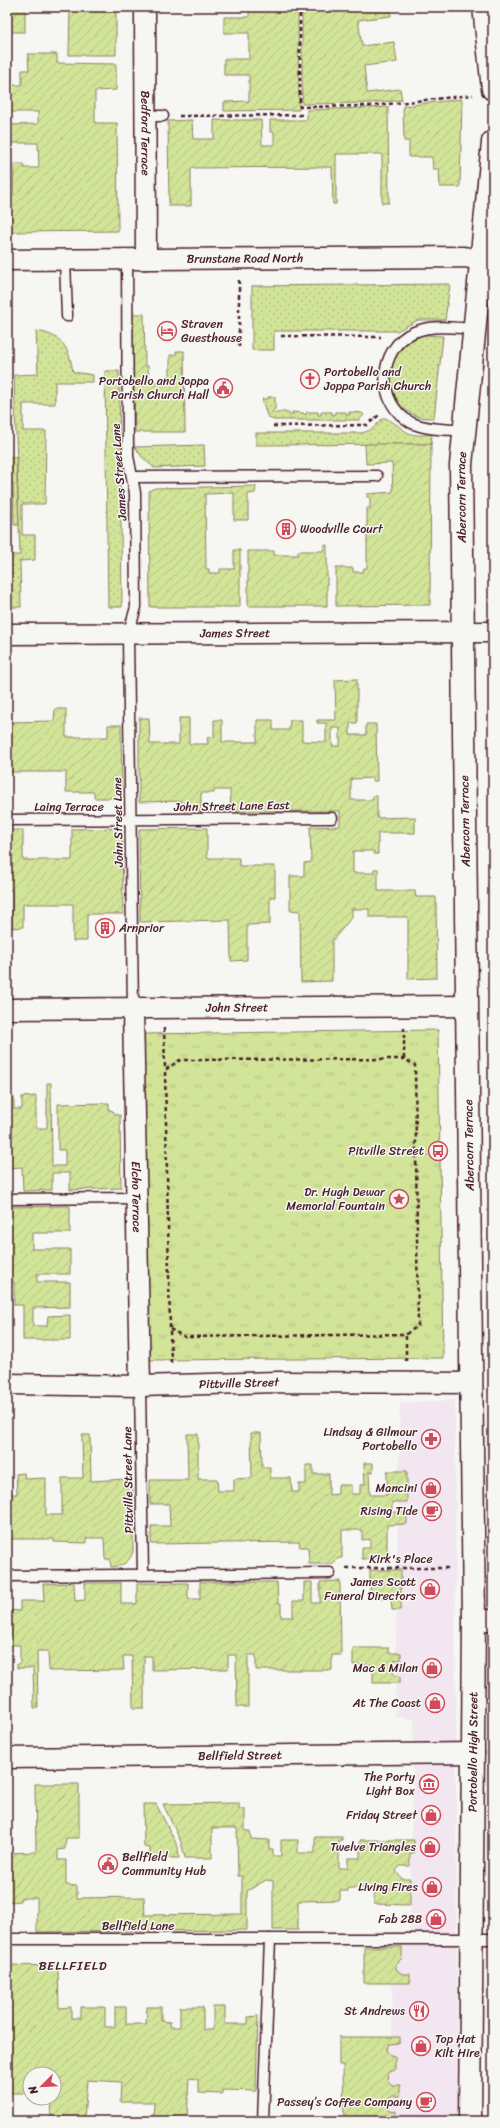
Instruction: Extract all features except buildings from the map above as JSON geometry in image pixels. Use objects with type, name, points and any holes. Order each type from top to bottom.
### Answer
[{"type":"main road","points":[[484,7],[493,89]]},
{"type":"main road","name":"Abercorn Terrace","points":[[471,1383],[461,465],[475,330],[488,261],[493,142]]},
{"type":"main road","name":"Portobello High Street","points":[[470,2121],[470,1939],[474,1753],[483,1620],[473,1568],[471,1383]]},
{"type":"street","name":"Bedford Terrace","points":[[137,259],[154,116],[145,7]]},
{"type":"street","name":"Brunstane Road North","points":[[7,260],[464,258],[488,261]]},
{"type":"street","name":"James Street","points":[[7,634],[493,632]]},
{"type":"street","name":"John Street","points":[[7,1010],[164,1010],[468,1006]]},
{"type":"street","name":"Elcho Terrace","points":[[133,1009],[140,1386]]},
{"type":"street","name":"Pittville Street","points":[[7,1384],[171,1386],[278,1382],[406,1384],[471,1383]]},
{"type":"street","name":"Bellfield Street","points":[[7,1758],[474,1753]]},
{"type":"lane","name":"James Street Lane","points":[[128,634],[136,607],[133,477],[128,456],[137,259]]},
{"type":"lane","points":[[66,260],[67,316]]},
{"type":"lane","points":[[464,431],[418,425],[404,417],[393,406],[386,391],[385,375],[388,359],[396,346],[408,335],[423,329],[439,327],[475,330]]},
{"type":"lane","points":[[133,477],[377,476]]},
{"type":"lane","name":"John Street Lane","points":[[128,634],[133,1009]]},
{"type":"lane","name":"John Street Lane East","points":[[131,820],[332,818]]},
{"type":"lane","name":"Laing Terrace","points":[[7,820],[131,820]]},
{"type":"lane","points":[[7,1199],[137,1198]]},
{"type":"lane","name":"Pittville Street Lane","points":[[140,1386],[143,1574]]},
{"type":"lane","points":[[7,1576],[330,1573]]},
{"type":"lane","name":"Bellfield Lane","points":[[7,1939],[493,1938]]},
{"type":"lane","points":[[263,2121],[270,1939]]},
{"type":"path","points":[[300,7],[300,107],[369,106],[464,95]]},
{"type":"path","points":[[154,116],[304,115]]},
{"type":"path","points":[[239,258],[239,348]]},
{"type":"path","points":[[281,336],[391,337],[396,346]]},
{"type":"path","points":[[273,426],[367,424],[386,408],[393,406]]},
{"type":"path","points":[[404,1006],[404,1059]]},
{"type":"path","points":[[164,1010],[171,1386]]},
{"type":"path","points":[[165,1070],[180,1060],[404,1059],[415,1065],[418,1326],[406,1334],[184,1337],[170,1329]]},
{"type":"path","points":[[406,1334],[406,1384]]},
{"type":"path","name":"Kirk's Place","points":[[330,1573],[345,1568],[473,1568]]},
{"type":"shaded area","points":[[455,1400],[457,2121],[380,2121],[383,2042],[392,2042],[393,1932],[410,1931],[414,1719],[395,1717],[400,1403]]},
{"type":"green space","points":[[7,7],[25,7],[25,32],[7,32]]},
{"type":"green space","points":[[70,7],[116,7],[116,55],[69,55]]},
{"type":"green space","points":[[249,7],[298,7],[299,110],[224,111],[224,102],[249,101],[249,75],[224,75],[224,59],[249,59],[249,33],[224,33],[224,17],[249,17]]},
{"type":"green space","points":[[302,7],[390,7],[391,16],[358,20],[362,46],[394,42],[397,62],[364,66],[367,93],[400,89],[402,100],[369,103],[302,104]]},
{"type":"green space","points":[[28,54],[57,54],[57,63],[116,64],[116,90],[95,91],[95,123],[117,123],[118,231],[7,232],[7,196],[13,196],[14,164],[24,164],[24,168],[39,168],[38,143],[7,143],[7,85],[22,85],[22,70],[29,70]],"holes":[[[11,112],[38,112],[38,124],[11,125]]]},
{"type":"green space","points":[[462,99],[460,187],[440,187],[439,169],[433,169],[432,157],[409,157],[409,141],[404,141],[403,106]]},
{"type":"green space","points":[[388,107],[389,203],[382,203],[382,154],[336,154],[336,204],[333,204],[332,167],[191,168],[191,206],[169,206],[168,121],[192,120],[193,139],[214,139],[214,120],[261,120],[262,145],[274,145],[274,132],[270,132],[270,120],[307,120],[307,110]]},
{"type":"green space","points":[[450,284],[445,320],[418,320],[397,331],[274,331],[274,350],[252,350],[252,286]]},
{"type":"green space","points":[[132,314],[144,314],[145,366],[148,366],[149,381],[170,381],[170,355],[176,355],[176,351],[184,351],[185,432],[135,432]]},
{"type":"green space","points":[[36,331],[58,339],[66,349],[73,372],[93,375],[93,382],[55,382],[55,404],[23,404],[23,431],[46,431],[45,504],[22,504],[22,535],[35,535],[35,560],[20,561],[21,607],[7,607],[7,555],[20,555],[14,375],[38,374]]},
{"type":"green space","points":[[426,335],[443,336],[434,418],[423,418],[416,416],[404,408],[395,397],[391,385],[391,372],[395,360],[402,349],[412,340]]},
{"type":"green space","points":[[105,371],[119,371],[122,607],[108,607]]},
{"type":"green space","points":[[268,397],[275,397],[275,409],[272,412],[274,414],[277,412],[289,412],[289,415],[292,415],[292,412],[303,413],[306,415],[307,412],[318,412],[318,415],[321,415],[321,412],[332,412],[332,415],[335,415],[335,412],[346,412],[346,415],[349,415],[349,412],[362,413],[364,415],[359,420],[273,420],[267,416],[262,399],[268,399]]},
{"type":"green space","points":[[385,418],[392,421],[410,434],[432,434],[431,444],[256,445],[256,433],[361,433],[370,430]]},
{"type":"green space","points":[[493,442],[493,604],[491,604],[491,460]]},
{"type":"green space","points":[[365,444],[431,444],[430,605],[336,606],[336,568],[353,568],[353,572],[363,572],[364,568],[367,568],[367,508],[370,508],[370,497],[367,497],[367,494],[393,492],[392,463],[366,464]]},
{"type":"green space","points":[[204,445],[205,466],[154,468],[142,457],[135,447]]},
{"type":"green space","points":[[7,457],[16,457],[19,525],[14,525],[13,483],[7,483]]},
{"type":"green space","points":[[256,486],[255,493],[248,494],[248,520],[234,520],[234,493],[205,494],[206,569],[209,569],[209,573],[220,573],[220,569],[234,569],[234,550],[240,550],[240,607],[150,607],[149,491],[155,488]]},
{"type":"green space","points":[[324,545],[327,545],[327,606],[248,606],[248,551],[274,551],[274,555],[298,555],[298,551],[323,551]]},
{"type":"green space","points":[[357,679],[357,723],[350,723],[350,735],[366,735],[366,724],[376,724],[377,781],[373,781],[373,778],[351,779],[351,800],[373,800],[373,796],[377,796],[377,818],[415,817],[415,833],[378,833],[378,854],[374,854],[374,851],[353,851],[353,873],[374,873],[374,869],[378,869],[378,891],[415,891],[416,897],[436,897],[437,978],[408,979],[408,917],[369,917],[369,909],[352,909],[352,917],[332,941],[332,981],[301,982],[300,911],[290,910],[290,876],[304,876],[304,863],[311,862],[310,827],[340,826],[340,811],[231,811],[230,790],[214,790],[214,793],[201,793],[201,811],[181,811],[181,801],[139,802],[139,718],[149,718],[150,744],[179,744],[179,718],[189,718],[189,744],[208,744],[207,738],[214,737],[214,720],[222,720],[222,742],[257,742],[257,720],[273,720],[273,730],[289,730],[290,720],[302,720],[302,741],[326,742],[326,723],[317,723],[317,720],[336,720],[335,680]],"holes":[[[332,728],[340,728],[340,746],[332,746]]]},
{"type":"green space","points":[[55,709],[66,709],[66,737],[108,737],[108,725],[121,725],[122,798],[94,798],[94,792],[66,792],[66,772],[7,772],[7,722],[54,721]]},
{"type":"green space","points":[[122,828],[123,914],[87,914],[87,941],[73,941],[73,904],[23,904],[23,927],[12,928],[12,890],[7,890],[7,850],[10,850],[10,838],[7,838],[7,830],[23,830],[23,860],[72,860],[72,829]]},
{"type":"green space","points":[[207,828],[207,858],[239,858],[239,866],[275,866],[275,897],[270,897],[270,924],[247,925],[247,960],[231,961],[230,920],[140,922],[139,829]]},
{"type":"green space","points":[[438,1030],[443,1358],[150,1360],[143,1034]]},
{"type":"green space","points":[[47,1083],[51,1083],[52,1166],[65,1166],[65,1150],[58,1150],[58,1104],[109,1103],[109,1110],[113,1111],[116,1115],[120,1115],[121,1188],[70,1190],[70,1173],[52,1173],[52,1190],[23,1191],[22,1167],[7,1168],[7,1097],[14,1097],[14,1109],[22,1109],[22,1097],[36,1096],[36,1128],[47,1128]]},
{"type":"green space","points":[[70,1206],[70,1233],[32,1233],[32,1249],[70,1249],[70,1274],[37,1274],[37,1282],[70,1282],[70,1307],[33,1308],[33,1326],[47,1326],[48,1316],[70,1315],[70,1340],[23,1340],[23,1305],[14,1305],[14,1282],[7,1282],[7,1207]]},
{"type":"green space","points":[[251,1433],[261,1433],[262,1467],[270,1467],[270,1478],[291,1478],[292,1492],[299,1492],[299,1484],[306,1484],[306,1465],[313,1465],[313,1474],[329,1474],[329,1495],[338,1494],[338,1485],[351,1485],[351,1494],[360,1494],[360,1485],[365,1484],[364,1463],[373,1463],[373,1472],[369,1472],[370,1495],[387,1495],[387,1471],[407,1471],[407,1502],[392,1502],[392,1512],[407,1512],[407,1524],[387,1525],[387,1559],[362,1559],[362,1548],[370,1548],[370,1539],[362,1540],[362,1530],[342,1530],[342,1558],[339,1558],[332,1564],[309,1564],[308,1547],[300,1547],[299,1542],[151,1544],[151,1526],[170,1526],[169,1504],[150,1504],[150,1480],[188,1480],[187,1434],[198,1434],[198,1479],[217,1479],[218,1491],[234,1491],[234,1479],[252,1478]]},
{"type":"green space","points":[[82,1435],[90,1435],[91,1481],[126,1479],[126,1488],[133,1488],[133,1551],[128,1561],[119,1566],[111,1567],[110,1559],[105,1559],[104,1538],[86,1538],[86,1543],[54,1542],[54,1539],[7,1539],[7,1494],[17,1494],[16,1474],[24,1473],[25,1479],[46,1478],[46,1515],[62,1515],[62,1478],[83,1478]]},
{"type":"green space","points":[[370,1570],[401,1570],[401,1610],[392,1610],[391,1598],[370,1598]]},
{"type":"green space","points":[[340,1581],[341,1655],[332,1655],[332,1670],[256,1670],[256,1655],[248,1655],[248,1707],[237,1707],[236,1655],[228,1655],[228,1669],[152,1670],[152,1656],[144,1656],[144,1708],[133,1708],[132,1656],[123,1656],[124,1670],[49,1671],[48,1651],[37,1651],[38,1708],[34,1708],[33,1668],[17,1668],[17,1664],[20,1663],[20,1645],[8,1645],[7,1657],[7,1584],[8,1610],[20,1611],[20,1601],[44,1601],[43,1584],[74,1583],[75,1601],[85,1600],[85,1583],[121,1583],[121,1604],[137,1604],[137,1583],[188,1583],[188,1599],[200,1599],[200,1582],[277,1582],[278,1603],[281,1603],[281,1617],[293,1617],[293,1601],[304,1601],[304,1582],[312,1582],[312,1603],[320,1603],[320,1582]]},
{"type":"green space","points":[[353,1648],[389,1648],[389,1653],[401,1653],[401,1660],[395,1660],[391,1668],[395,1676],[400,1676],[400,1683],[373,1683],[373,1665],[353,1665]]},
{"type":"green space","points":[[35,1784],[79,1784],[79,1838],[66,1838],[65,1849],[58,1850],[58,1860],[66,1860],[66,1885],[77,1886],[77,1898],[144,1897],[145,1915],[242,1914],[242,1876],[238,1876],[237,1828],[212,1828],[212,1858],[185,1858],[181,1842],[163,1804],[239,1803],[239,1809],[245,1809],[245,1831],[250,1831],[251,1839],[269,1840],[269,1849],[273,1849],[273,1856],[281,1856],[281,1840],[298,1840],[298,1853],[315,1853],[315,1837],[342,1837],[342,1840],[339,1840],[339,1868],[348,1868],[348,1858],[360,1858],[360,1840],[414,1840],[414,1853],[410,1853],[410,1866],[400,1866],[396,1871],[402,1879],[410,1879],[410,1905],[374,1904],[374,1888],[348,1888],[348,1891],[340,1891],[340,1900],[298,1901],[298,1930],[273,1930],[273,1881],[266,1880],[247,1891],[247,1930],[37,1932],[37,1898],[20,1898],[20,1901],[7,1902],[7,1853],[36,1852]]},
{"type":"green space","points":[[143,1804],[156,1804],[178,1847],[179,1858],[150,1858],[150,1848],[144,1847]]},
{"type":"green space","points":[[364,1947],[402,1947],[402,1958],[396,1964],[396,1969],[402,1974],[410,1974],[410,1983],[364,1983]]},
{"type":"green space","points":[[7,1965],[58,1966],[59,2008],[71,2007],[71,2018],[81,2018],[81,2007],[105,2007],[105,2027],[115,2027],[115,2007],[126,2007],[126,2024],[146,2024],[147,2007],[161,2007],[161,2021],[170,2022],[170,2027],[180,2027],[180,2007],[203,2007],[203,2030],[213,2030],[213,2007],[225,2007],[225,2024],[248,2024],[248,2017],[258,2016],[256,2091],[222,2090],[222,2094],[198,2093],[198,2079],[189,2078],[187,2120],[153,2119],[154,2102],[120,2102],[121,2082],[87,2080],[84,2118],[51,2117],[52,2106],[62,2106],[62,2066],[22,2066],[22,2093],[7,2093]]},
{"type":"green space","points":[[339,2037],[400,2037],[400,2043],[389,2044],[386,2050],[390,2056],[395,2057],[395,2070],[388,2073],[387,2080],[392,2085],[400,2085],[400,2096],[392,2096],[387,2101],[387,2106],[390,2110],[396,2111],[396,2121],[344,2121],[343,2065],[339,2065]]},
{"type":"place","name":"Straven Guesthouse","points":[[167,331]]},
{"type":"place","name":"Portobello and Joppa Parish Church","points":[[310,379]]},
{"type":"place","name":"Portobello and Joppa Parish Church Hall","points":[[223,388]]},
{"type":"place","name":"Woodville Court","points":[[286,529]]},
{"type":"place","name":"Arnprior","points":[[105,928]]},
{"type":"place","name":"Pitville Street","points":[[438,1151]]},
{"type":"place","name":"Dr. Hugh Dewar Memorial Fountain","points":[[399,1199]]},
{"type":"place","name":"Lindsay & Gilmour Portobello","points":[[431,1439]]},
{"type":"place","name":"Mancini","points":[[431,1488]]},
{"type":"place","name":"Rising Tide","points":[[432,1511]]},
{"type":"place","name":"James Scott Funeral Directors","points":[[430,1589]]},
{"type":"place","name":"Mac & Milan","points":[[432,1668]]},
{"type":"place","name":"At The Coast","points":[[435,1703]]},
{"type":"place","name":"The Porty Light Box","points":[[429,1784]]},
{"type":"place","name":"Friday Street","points":[[431,1815]]},
{"type":"place","name":"Twelve Triangles","points":[[430,1847]]},
{"type":"place","name":"Bellfield Community Hub","points":[[108,1864]]},
{"type":"place","name":"Living Fires","points":[[432,1887]]},
{"type":"place","name":"Fab 288","points":[[436,1919]]},
{"type":"place","name":"St Andrews","points":[[419,2011]]},
{"type":"place","name":"Top Hat Kilt Hire","points":[[421,2046]]},
{"type":"place","name":"Passey’s Coffee Company","points":[[426,2102]]},
{"type":"district","name":"BELLFIELD","points":[[73,1965]]}]
